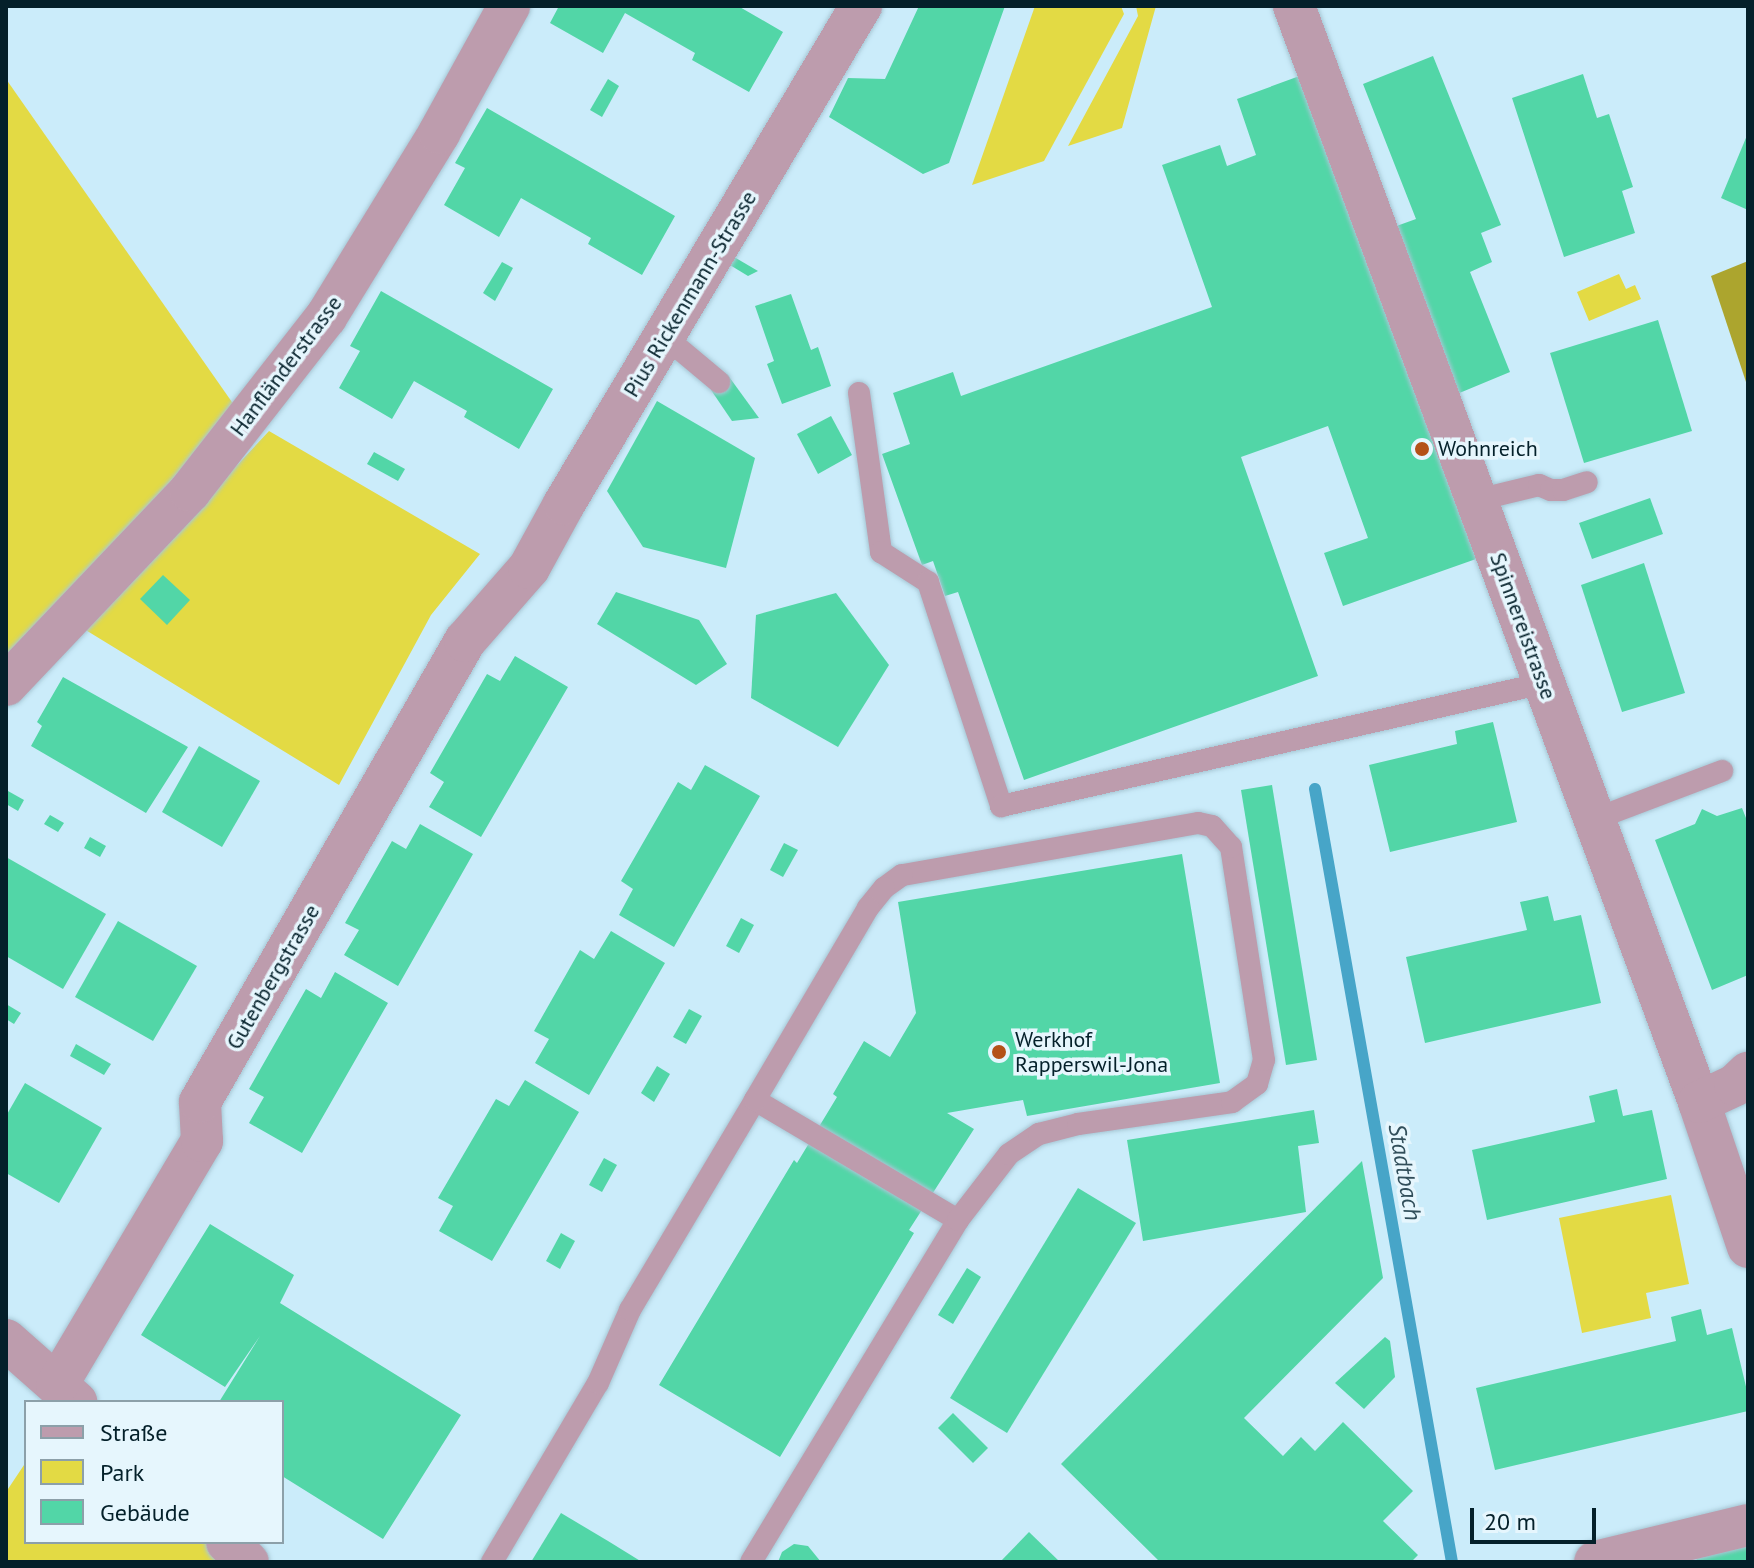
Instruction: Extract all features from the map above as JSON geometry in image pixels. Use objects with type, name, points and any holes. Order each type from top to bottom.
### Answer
[{"type":"street","name":"Hanfländerstrasse","points":[[6,685],[190,491],[326,317],[439,133],[509,6]]},
{"type":"street","name":"Pius Rickenmann-Strasse","points":[[520,582],[861,6]]},
{"type":"street","name":"Spinnereistrasse","points":[[1294,6],[1699,1102],[1748,1247]]},
{"type":"street","name":"Gutenbergstrasse","points":[[66,1394],[202,1141],[200,1102],[465,641],[520,582]]},
{"type":"street","points":[[1699,1102],[1735,1085],[1748,1073]]},
{"type":"street","points":[[6,1340],[66,1394]]},
{"type":"street","points":[[1595,1562],[1748,1525]]},
{"type":"street","points":[[229,1544],[248,1562]]},
{"type":"lane","points":[[664,336],[719,382]]},
{"type":"lane","points":[[859,393],[881,552],[928,582],[1001,806],[1544,683]]},
{"type":"lane","points":[[1477,500],[1539,485],[1551,490],[1563,490],[1587,482]]},
{"type":"lane","points":[[1595,819],[1722,771]]},
{"type":"lane","points":[[492,1562],[598,1383],[630,1310],[868,908],[884,888],[902,875],[1198,823],[1212,826],[1223,834],[1235,862],[1264,1060],[1257,1084],[1232,1102],[1078,1124],[1039,1134],[1009,1154],[958,1220],[751,1562]]},
{"type":"lane","points":[[755,1100],[958,1220]]},
{"type":"green space","points":[[1035,6],[1121,6],[1124,14],[1044,161],[972,185]]},
{"type":"green space","points":[[1136,6],[1156,6],[1122,128],[1068,146],[1138,16]]},
{"type":"green space","points":[[6,79],[241,415],[6,684]]},
{"type":"green space","points":[[1619,274],[1626,289],[1635,285],[1641,299],[1589,321],[1577,292]]},
{"type":"green space","points":[[269,431],[480,554],[431,615],[339,785],[84,629]]},
{"type":"green space","points":[[1671,1195],[1689,1284],[1646,1293],[1651,1318],[1582,1333],[1559,1218]]},
{"type":"green space","points":[[24,1465],[24,1544],[215,1544],[234,1562],[6,1562],[6,1492]]},
{"type":"shaded area","points":[[1748,261],[1748,388],[1711,276]]},
{"type":"building","points":[[559,6],[738,6],[783,32],[749,92],[692,60],[695,53],[625,13],[603,53],[550,23]]},
{"type":"building","points":[[919,6],[1005,6],[949,163],[923,174],[829,117],[848,78],[885,79]]},
{"type":"building","points":[[1433,56],[1501,225],[1481,233],[1492,262],[1470,272],[1510,372],[1457,394],[1391,228],[1416,219],[1363,84]]},
{"type":"building","points":[[1305,74],[1476,559],[1343,606],[1324,553],[1368,538],[1328,426],[1241,457],[1318,676],[1024,780],[958,592],[945,596],[933,561],[922,565],[882,454],[910,444],[893,393],[953,372],[961,396],[1212,307],[1162,165],[1220,145],[1227,166],[1256,155],[1237,99]]},
{"type":"building","points":[[1583,74],[1597,118],[1609,114],[1633,187],[1622,191],[1635,233],[1564,257],[1512,98]]},
{"type":"building","points":[[608,79],[619,86],[602,117],[590,110]]},
{"type":"building","points":[[487,108],[675,216],[642,275],[588,244],[591,238],[521,198],[499,237],[444,205],[465,168],[455,163]]},
{"type":"building","points":[[1748,133],[1748,210],[1721,198]]},
{"type":"building","points":[[729,254],[758,271],[748,276],[725,262]]},
{"type":"building","points":[[502,262],[513,268],[495,301],[483,293]]},
{"type":"building","points":[[381,291],[553,389],[519,449],[464,417],[467,411],[414,381],[392,419],[339,388],[360,351],[350,346]]},
{"type":"building","points":[[791,294],[811,350],[818,347],[831,386],[782,404],[767,364],[774,361],[755,306]]},
{"type":"building","points":[[1658,320],[1692,431],[1584,463],[1550,353]]},
{"type":"building","points":[[727,374],[759,418],[732,421],[711,390]]},
{"type":"building","points":[[657,401],[755,458],[726,568],[643,547],[607,491]]},
{"type":"building","points":[[831,416],[852,455],[818,474],[797,434]]},
{"type":"building","points":[[374,452],[405,469],[398,481],[367,464]]},
{"type":"building","points":[[1650,498],[1663,534],[1592,559],[1579,523]]},
{"type":"building","points":[[1644,563],[1685,693],[1622,712],[1581,585]]},
{"type":"building","points":[[163,575],[190,600],[167,625],[140,599]]},
{"type":"building","points":[[616,592],[699,620],[727,664],[696,685],[597,624]]},
{"type":"building","points":[[836,593],[889,665],[838,747],[751,698],[756,615]]},
{"type":"building","points":[[515,656],[568,687],[481,837],[429,807],[444,782],[430,773],[487,674],[500,681]]},
{"type":"building","points":[[63,677],[188,747],[146,813],[31,746],[42,726],[37,722]]},
{"type":"building","points":[[1493,722],[1517,822],[1390,852],[1369,765],[1457,744],[1455,731]]},
{"type":"building","points":[[199,746],[260,781],[222,847],[162,812]]},
{"type":"building","points":[[705,765],[760,796],[674,947],[619,915],[633,889],[621,881],[678,782],[691,790]]},
{"type":"building","points":[[1272,785],[1317,1060],[1286,1065],[1241,790]]},
{"type":"building","points":[[8,791],[24,800],[18,811],[6,804]]},
{"type":"building","points":[[1742,808],[1748,823],[1748,975],[1712,990],[1655,840],[1695,824],[1702,809],[1717,816]]},
{"type":"building","points":[[50,815],[64,823],[58,832],[44,824]]},
{"type":"building","points":[[420,824],[473,854],[398,986],[344,955],[359,930],[345,923],[392,841],[406,849]]},
{"type":"building","points":[[90,837],[106,846],[100,857],[84,848]]},
{"type":"building","points":[[784,843],[798,850],[783,877],[770,870]]},
{"type":"building","points":[[1182,854],[1220,1083],[1027,1116],[1023,1100],[947,1113],[974,1129],[909,1230],[914,1233],[780,1457],[659,1385],[794,1160],[797,1163],[837,1097],[833,1094],[864,1041],[890,1057],[916,1013],[898,902]]},
{"type":"building","points":[[6,857],[106,914],[63,989],[6,956]]},
{"type":"building","points":[[1548,896],[1554,921],[1581,915],[1601,1003],[1425,1043],[1406,957],[1527,930],[1520,902]]},
{"type":"building","points":[[741,918],[754,925],[739,953],[726,946]]},
{"type":"building","points":[[118,921],[197,966],[153,1041],[75,997]]},
{"type":"building","points":[[611,931],[665,963],[589,1095],[535,1063],[549,1039],[534,1031],[580,950],[594,959]]},
{"type":"building","points":[[335,972],[388,1003],[302,1153],[249,1123],[264,1097],[249,1089],[306,989],[321,998]]},
{"type":"building","points":[[6,1004],[21,1013],[14,1024],[6,1019]]},
{"type":"building","points":[[689,1009],[702,1016],[686,1044],[673,1037]]},
{"type":"building","points":[[76,1044],[111,1064],[104,1075],[70,1056]]},
{"type":"building","points":[[657,1066],[670,1074],[654,1102],[641,1093]]},
{"type":"building","points":[[525,1080],[579,1112],[492,1261],[439,1231],[453,1206],[438,1198],[496,1099],[509,1106]]},
{"type":"building","points":[[25,1083],[102,1128],[59,1203],[6,1173],[6,1116]]},
{"type":"building","points":[[1617,1089],[1623,1116],[1652,1110],[1667,1179],[1487,1220],[1472,1150],[1595,1122],[1589,1096]]},
{"type":"building","points":[[1314,1110],[1319,1143],[1298,1146],[1306,1212],[1143,1241],[1127,1140]]},
{"type":"building","points":[[604,1158],[617,1165],[602,1192],[589,1185]]},
{"type":"building","points":[[1362,1161],[1383,1278],[1244,1418],[1283,1456],[1301,1437],[1315,1451],[1343,1422],[1413,1491],[1383,1521],[1418,1555],[1411,1562],[1160,1562],[1061,1464]]},
{"type":"building","points":[[1078,1188],[1136,1223],[1007,1433],[950,1398]]},
{"type":"building","points":[[210,1224],[294,1275],[280,1303],[461,1415],[383,1539],[284,1477],[284,1400],[220,1400],[260,1336],[225,1387],[141,1335]]},
{"type":"building","points":[[561,1233],[575,1241],[560,1269],[546,1261]]},
{"type":"building","points":[[967,1268],[981,1277],[953,1324],[938,1315]]},
{"type":"building","points":[[1701,1309],[1707,1335],[1732,1328],[1748,1395],[1748,1411],[1495,1470],[1476,1388],[1676,1341],[1671,1317]]},
{"type":"building","points":[[1385,1337],[1390,1341],[1395,1377],[1364,1409],[1335,1383]]},
{"type":"building","points":[[953,1413],[988,1448],[973,1463],[938,1428]]},
{"type":"building","points":[[561,1513],[608,1541],[642,1562],[531,1562]]},
{"type":"building","points":[[1029,1532],[1060,1562],[1000,1562]]},
{"type":"building","points":[[1748,1537],[1748,1562],[1697,1562],[1694,1549]]},
{"type":"building","points":[[794,1544],[808,1546],[821,1562],[778,1562],[782,1552]]},
{"type":"waterway","name":"Stadtbach","points":[[1315,789],[1452,1562]]},
{"type":"place","name":"Wohnreich","points":[[1422,449]]},
{"type":"place","name":"Werkhof Rapperswil-Jona","points":[[999,1052]]}]
